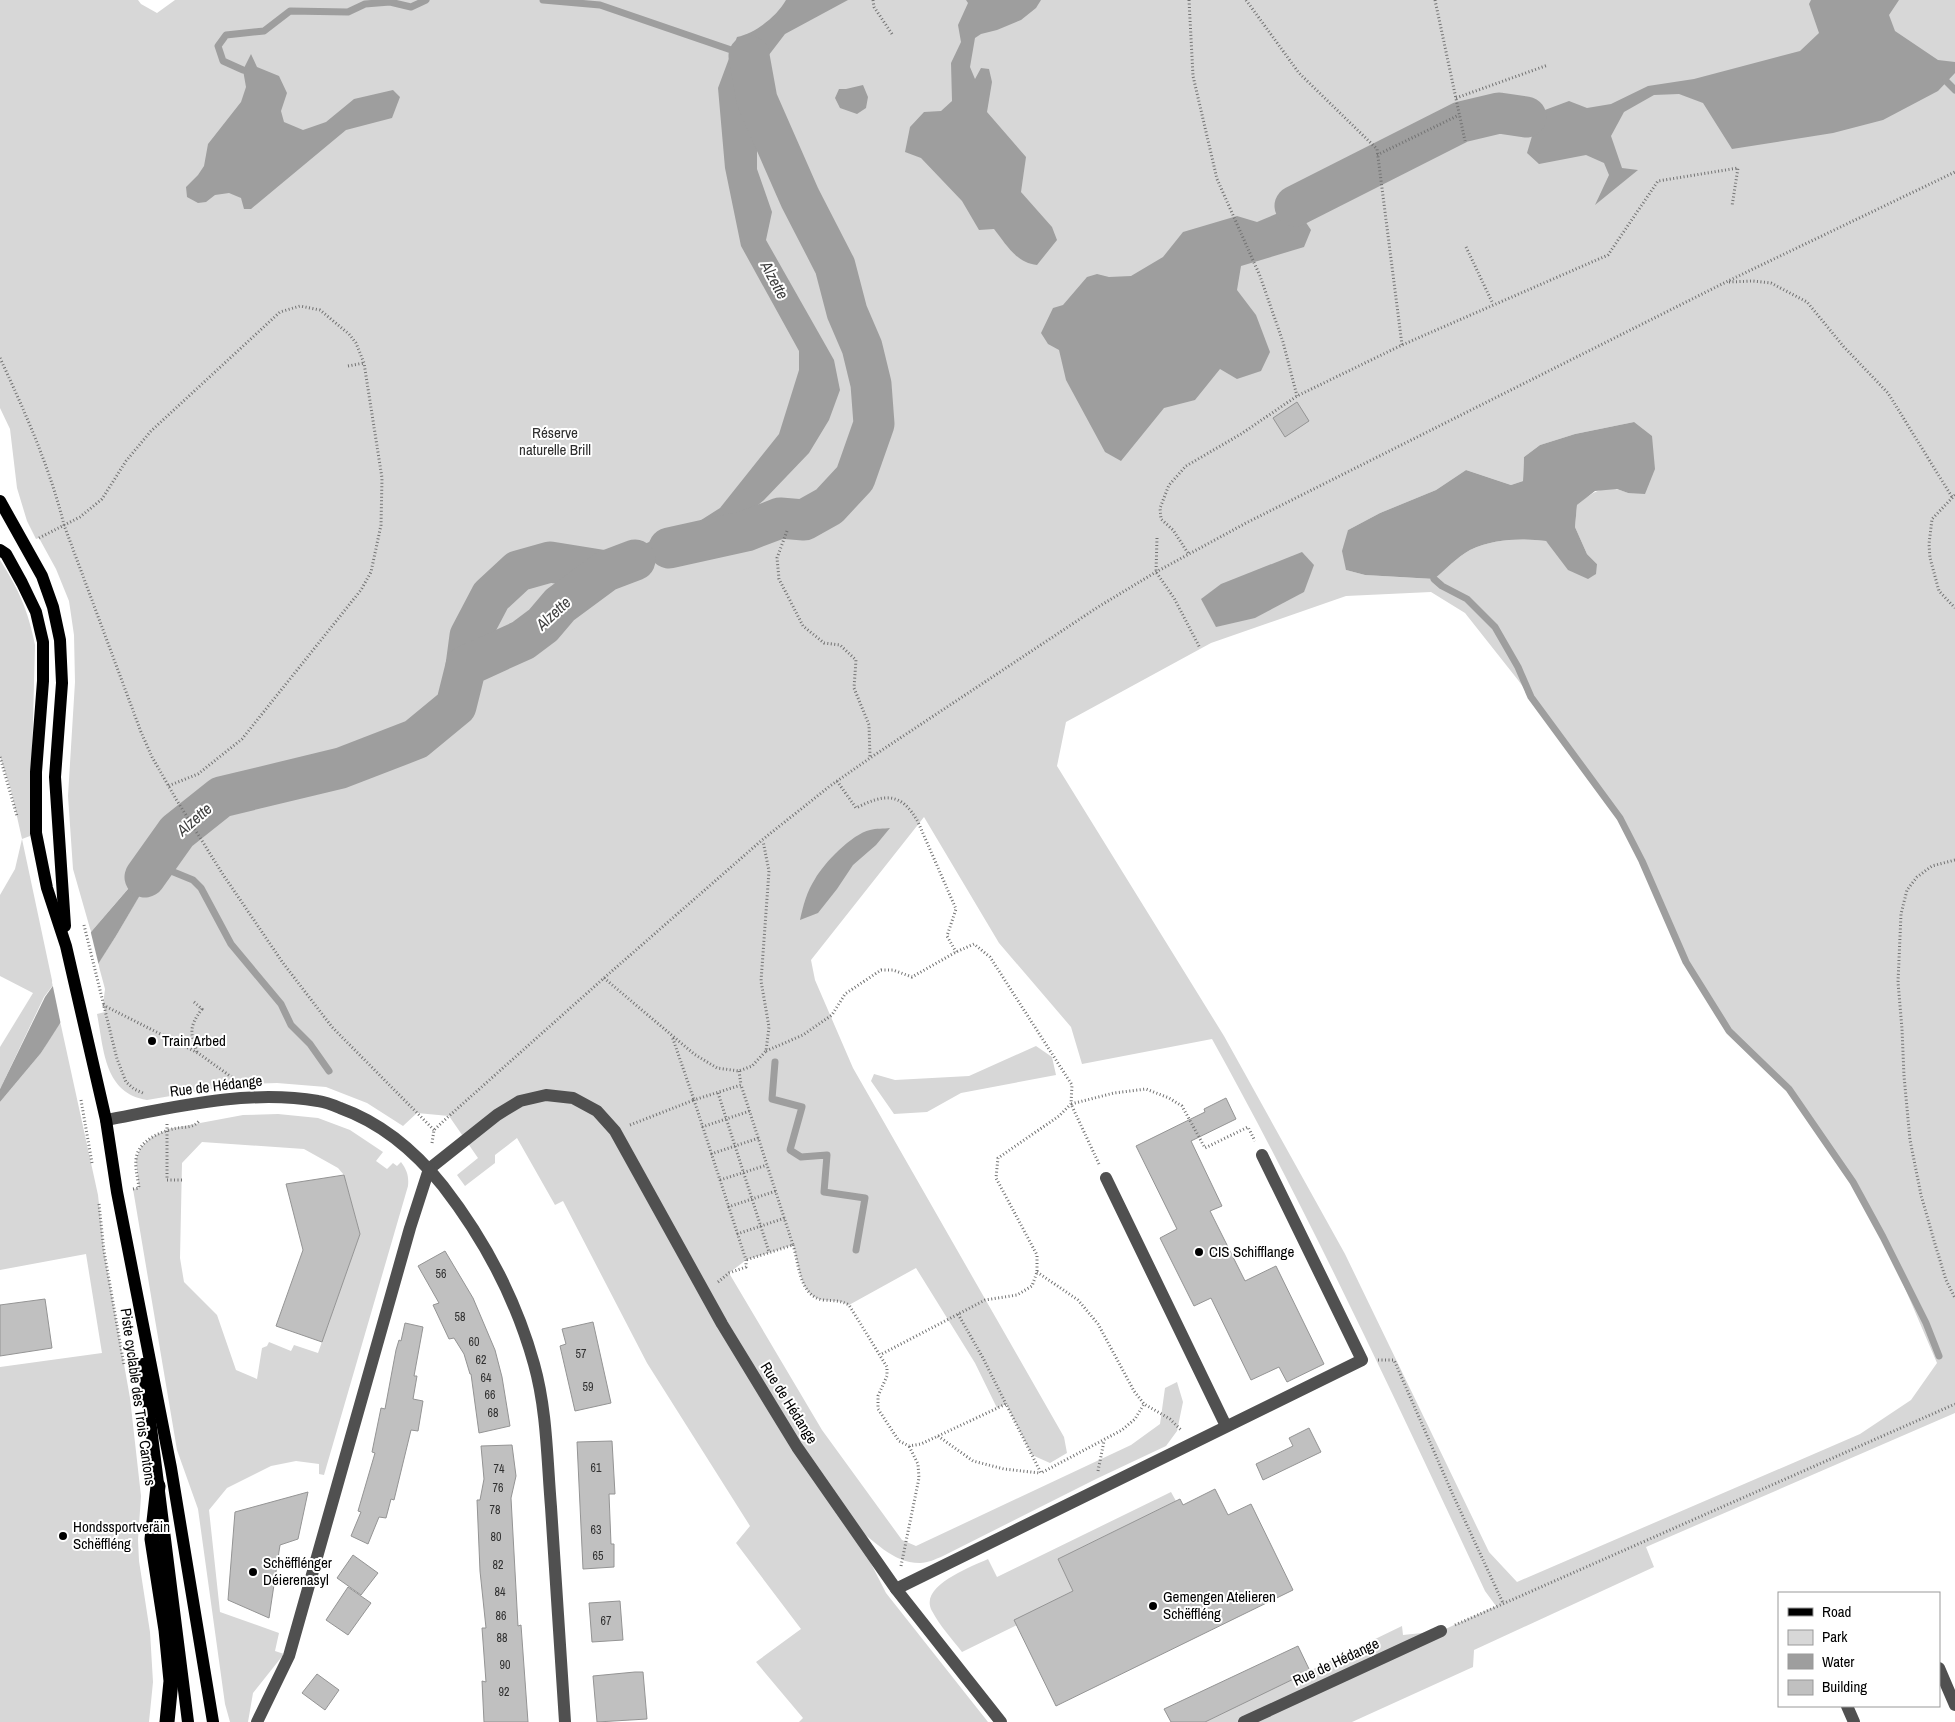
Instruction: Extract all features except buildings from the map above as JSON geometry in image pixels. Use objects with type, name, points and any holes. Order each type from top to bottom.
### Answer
[{"type":"highway","points":[[158,1486],[152,1539],[166,1630],[171,1681],[166,1722]]},
{"type":"main road","points":[[0,501],[42,576],[53,607],[60,640],[62,683],[55,776],[66,946]]},
{"type":"main road","points":[[0,550],[6,554],[36,612],[43,642],[43,681],[36,772],[36,833],[47,888],[66,946],[83,1015],[106,1120],[171,1468],[213,1722]]},
{"type":"main road","points":[[132,1267],[188,1722]]},
{"type":"street","name":"Rue de Hédange","points":[[429,1169],[520,1101],[546,1094],[573,1098],[598,1111],[616,1131],[704,1292],[797,1448],[896,1589],[1001,1722]]},
{"type":"street","name":"Rue de Hédange","points":[[106,1120],[244,1097],[278,1096],[321,1101],[361,1116],[387,1131],[429,1169],[466,1216],[492,1260],[516,1310],[535,1365],[545,1417],[565,1722]]},
{"type":"street","points":[[896,1589],[1362,1360],[1262,1155]]},
{"type":"street","points":[[257,1722],[289,1656],[410,1228],[429,1169]]},
{"type":"street","points":[[1106,1178],[1226,1426]]},
{"type":"street","name":"Rue de Hédange","points":[[1244,1722],[1441,1632]]},
{"type":"street","points":[[1940,1670],[1955,1705]]},
{"type":"street","points":[[1847,1707],[1854,1722]]},
{"type":"path","points":[[873,0],[874,7],[892,34]]},
{"type":"path","points":[[1189,0],[1193,76],[1217,179],[1260,276],[1283,342],[1297,396]]},
{"type":"path","points":[[1246,0],[1298,73],[1377,149],[1402,345]]},
{"type":"path","points":[[1435,0],[1465,142]]},
{"type":"path","points":[[1456,98],[1548,65]]},
{"type":"path","points":[[1377,154],[1459,115]]},
{"type":"path","points":[[1188,554],[1173,530],[1161,519],[1160,508],[1169,485],[1186,466],[1241,434],[1297,396],[1402,345],[1608,255],[1658,181],[1738,168],[1732,206]]},
{"type":"path","points":[[0,358],[21,404],[57,498],[64,525],[141,732],[168,786],[282,964],[332,1027],[434,1130],[762,840],[837,781],[870,758],[1098,607],[1188,554],[1726,282],[1955,172]]},
{"type":"path","points":[[1466,247],[1494,304]]},
{"type":"path","points":[[1726,282],[1753,281],[1772,283],[1807,302],[1844,347],[1888,393],[1954,496],[1932,519],[1929,544],[1930,558],[1939,591],[1955,608]]},
{"type":"path","points":[[64,525],[80,517],[102,499],[126,461],[151,432],[280,312],[300,306],[320,310],[349,334],[361,353],[382,478],[381,525],[371,572],[361,590],[242,740],[198,774],[168,786]]},
{"type":"path","points":[[348,366],[364,363]]},
{"type":"path","points":[[787,530],[777,558],[779,579],[803,626],[824,643],[840,645],[856,660],[854,688],[868,724],[870,758]]},
{"type":"path","points":[[1156,538],[1156,572],[1174,598],[1200,648]]},
{"type":"path","points":[[837,781],[856,808],[873,799],[886,797],[906,804],[912,810],[956,909],[947,936],[956,952]]},
{"type":"path","points":[[762,840],[769,871],[761,981],[769,1026],[766,1051]]},
{"type":"path","points":[[1955,860],[1932,866],[1917,877],[1907,890],[1901,914],[1898,982],[1910,1140],[1933,1236],[1946,1280],[1955,1298]]},
{"type":"path","points":[[83,920],[117,1059],[126,1082],[143,1094],[163,1096],[168,1130],[167,1180],[182,1180]]},
{"type":"path","points":[[604,978],[694,1054],[717,1068],[739,1071],[752,1066],[766,1051],[803,1035],[832,1015],[845,994],[881,970],[892,970],[912,977],[974,944],[990,956],[1072,1085],[1071,1104],[1106,1178]]},
{"type":"path","points":[[194,1002],[202,1010],[193,1021],[190,1034],[198,1053]]},
{"type":"path","points":[[103,1005],[198,1053],[241,1084],[244,1097]]},
{"type":"path","points":[[671,1034],[746,1260],[746,1267],[729,1273],[704,1292]]},
{"type":"path","points":[[739,1071],[741,1085],[785,1218],[804,1286],[808,1293],[815,1298],[841,1300],[849,1305],[880,1355],[887,1367],[887,1376],[878,1396],[878,1409],[899,1441],[910,1446],[921,1444],[1006,1404]]},
{"type":"path","points":[[616,1131],[694,1100],[741,1085]]},
{"type":"path","points":[[880,1355],[985,1300],[1017,1295],[1032,1286],[1037,1272],[1037,1255],[996,1178],[998,1158],[1058,1116],[1071,1104],[1114,1093],[1146,1089],[1169,1098],[1182,1106],[1205,1148],[1248,1127],[1262,1155]]},
{"type":"path","points":[[718,1093],[770,1252]]},
{"type":"path","points":[[81,1097],[94,1169]]},
{"type":"path","points":[[133,1189],[139,1188],[136,1159],[141,1147],[152,1137],[168,1130],[195,1126],[218,1101]]},
{"type":"path","points":[[702,1127],[750,1112]]},
{"type":"path","points":[[711,1154],[758,1138]]},
{"type":"path","points":[[720,1180],[767,1165]]},
{"type":"path","points":[[728,1207],[776,1191]]},
{"type":"path","name":"Piste cyclable des Trois Cantons","points":[[98,1195],[104,1251],[125,1369]]},
{"type":"path","points":[[737,1234],[785,1218]]},
{"type":"path","points":[[746,1260],[793,1245]]},
{"type":"path","points":[[1037,1272],[1078,1300],[1098,1324],[1134,1391],[1144,1404],[1170,1419],[1192,1442]]},
{"type":"path","points":[[958,1314],[983,1358],[1041,1473]]},
{"type":"path","points":[[1362,1360],[1394,1360],[1503,1603]]},
{"type":"path","points":[[938,1436],[973,1461],[1004,1469],[1041,1473],[1122,1430],[1135,1419],[1144,1404]]},
{"type":"path","points":[[1467,1620],[1955,1404]]},
{"type":"path","points":[[1094,1491],[1104,1440]]},
{"type":"path","points":[[896,1589],[919,1478],[918,1464],[910,1446]]},
{"type":"green space","name":"Réserve naturelle Brill","points":[[0,0],[138,0],[141,4],[157,13],[175,0],[1955,0],[1955,1413],[1646,1547],[1654,1567],[1474,1650],[1473,1667],[1352,1722],[1204,1722],[1402,1626],[1403,1635],[1441,1631],[1496,1606],[1485,1591],[1387,1382],[1285,1175],[1212,1039],[1082,1064],[1071,1027],[999,943],[924,817],[811,960],[815,980],[853,1068],[1064,1437],[1067,1453],[1050,1463],[1032,1455],[1006,1404],[997,1408],[975,1363],[916,1268],[849,1305],[839,1301],[823,1300],[809,1292],[801,1278],[793,1245],[746,1260],[729,1273],[822,1430],[902,1540],[916,1546],[1131,1445],[1160,1424],[1165,1388],[1177,1382],[1183,1402],[1177,1431],[1166,1446],[932,1561],[910,1562],[891,1555],[851,1524],[886,1593],[988,1722],[799,1722],[803,1718],[756,1662],[801,1629],[736,1543],[750,1526],[647,1363],[563,1201],[555,1205],[517,1138],[495,1155],[495,1163],[465,1186],[457,1175],[478,1158],[449,1116],[417,1113],[403,1126],[367,1103],[326,1087],[277,1083],[241,1084],[147,1100],[133,1096],[122,1089],[114,1079],[105,1055],[97,1014],[105,1012],[103,1005],[105,989],[98,963],[116,936],[174,835],[91,932],[73,869],[68,796],[75,682],[74,635],[69,601],[56,569],[39,538],[36,539],[27,521],[17,488],[10,429],[0,408]],"holes":[[[1634,422],[1628,493],[1613,489],[1600,490],[1577,505],[1575,527],[1587,554],[1597,564],[1557,553],[1546,541],[1517,540],[1488,544],[1470,550],[1433,579],[1365,575],[1346,570],[1348,530],[1380,513],[1436,490],[1466,470],[1511,485],[1523,481],[1524,457],[1540,445],[1575,434]],[[1431,592],[1465,613],[1518,680],[1620,818],[1642,861],[1686,962],[1729,1031],[1789,1089],[1853,1182],[1883,1237],[1937,1363],[1911,1400],[1860,1434],[1517,1582],[1489,1552],[1345,1254],[1224,1036],[1057,766],[1066,722],[1211,643],[1346,596]]]},
{"type":"green space","points":[[0,560],[22,601],[35,645],[30,836],[22,839],[11,790],[0,757]]},
{"type":"green space","points":[[22,839],[53,985],[44,997],[0,1089],[0,1047],[33,993],[0,976],[0,895],[15,869]]},
{"type":"green space","name":"Hondssportveräin Schëffléng","points":[[60,1021],[98,1195],[104,1251],[130,1398],[141,1496],[138,1540],[139,1561],[150,1632],[153,1682],[149,1722],[0,1722],[0,1367],[102,1353],[86,1254],[0,1270],[0,1102],[41,1053]]},
{"type":"green space","points":[[1036,1046],[1052,1057],[1056,1075],[961,1093],[927,1112],[894,1114],[871,1081],[874,1074],[895,1080],[969,1076]]},
{"type":"green space","points":[[278,1114],[318,1118],[350,1130],[383,1152],[376,1161],[387,1169],[393,1163],[397,1166],[401,1162],[407,1173],[408,1186],[324,1475],[319,1474],[319,1464],[296,1461],[271,1466],[227,1488],[209,1510],[220,1612],[279,1633],[275,1651],[284,1654],[253,1693],[248,1722],[230,1722],[225,1704],[198,1509],[177,1450],[133,1189],[139,1188],[136,1159],[141,1147],[152,1137],[168,1129],[243,1115]],"holes":[[[202,1142],[304,1149],[338,1168],[344,1175],[360,1234],[318,1353],[294,1345],[291,1351],[269,1342],[267,1346],[262,1348],[257,1379],[236,1370],[217,1315],[184,1282],[180,1258],[182,1163]]]},
{"type":"green space","points":[[1171,1492],[1176,1501],[1058,1559],[1073,1591],[1017,1625],[962,1652],[932,1611],[930,1602],[932,1593],[959,1572],[988,1559],[997,1577]]},
{"type":"water","points":[[786,0],[848,0],[785,34],[762,64],[757,100],[757,169],[772,212],[766,240],[834,360],[840,390],[829,420],[809,453],[764,500],[738,522],[701,542],[657,557],[645,567],[585,586],[550,562],[606,563],[651,541],[676,536],[720,508],[779,434],[799,370],[799,351],[741,246],[725,168],[718,88],[737,37],[751,32],[765,23]]},
{"type":"water","points":[[966,0],[1041,0],[1036,8],[1021,20],[997,30],[981,34],[975,38],[970,67],[975,79],[981,68],[989,69],[992,82],[987,112],[1026,157],[1021,192],[1052,227],[1057,240],[1037,265],[1017,257],[994,229],[979,230],[962,201],[921,158],[905,152],[910,127],[924,112],[941,111],[952,101],[951,63],[961,42],[958,25],[968,3]]},
{"type":"water","points":[[1811,0],[1899,0],[1889,15],[1895,31],[1938,60],[1955,62],[1955,73],[1938,91],[1883,120],[1833,133],[1732,149],[1703,103],[1679,94],[1654,95],[1624,112],[1611,136],[1622,168],[1638,170],[1595,205],[1609,175],[1604,163],[1586,155],[1539,164],[1527,153],[1532,136],[1526,117],[1569,101],[1587,108],[1611,104],[1648,86],[1694,79],[1800,51],[1819,33],[1809,4]]},
{"type":"water","points":[[251,54],[257,67],[279,76],[287,93],[281,111],[284,122],[303,130],[326,122],[354,99],[393,90],[400,97],[392,118],[346,130],[251,209],[244,209],[241,198],[229,193],[215,195],[206,202],[198,203],[187,197],[186,187],[204,166],[208,144],[241,102],[246,87],[243,70]]},
{"type":"water","points":[[863,85],[868,97],[866,108],[857,114],[840,108],[835,98],[839,89]]},
{"type":"water","points":[[1295,206],[1311,230],[1304,247],[1241,266],[1237,290],[1256,315],[1270,352],[1261,371],[1237,379],[1220,369],[1195,400],[1164,408],[1121,461],[1105,452],[1066,380],[1059,350],[1048,344],[1041,333],[1053,308],[1063,305],[1087,277],[1097,274],[1109,277],[1131,276],[1163,257],[1183,232],[1237,216],[1257,222]]},
{"type":"water","points":[[1634,422],[1652,436],[1655,469],[1645,494],[1628,493],[1617,489],[1595,491],[1577,505],[1575,527],[1587,554],[1597,564],[1596,574],[1588,579],[1568,570],[1546,541],[1527,540],[1507,540],[1479,546],[1465,553],[1434,579],[1365,575],[1346,570],[1342,551],[1348,530],[1380,513],[1436,490],[1466,470],[1511,485],[1523,481],[1524,457],[1540,445],[1575,434]]},
{"type":"water","points":[[1302,552],[1314,565],[1304,592],[1255,618],[1216,627],[1201,599],[1221,584]]},
{"type":"water","points":[[890,828],[876,845],[853,865],[818,913],[800,920],[810,888],[819,872],[832,858],[855,837],[872,829]]},
{"type":"water","points":[[177,832],[116,936],[41,1053],[0,1102],[0,1089],[45,997],[91,932]]},
{"type":"pier","points":[[90,929],[99,966],[61,1025],[52,982]]},
{"type":"waterway","points":[[243,70],[223,61],[218,46],[226,35],[264,31],[290,11],[348,12],[365,4],[390,2],[411,7],[426,0]]},
{"type":"waterway","points":[[543,0],[600,5],[740,53]]},
{"type":"waterway","points":[[669,548],[746,531],[780,518],[804,520],[829,506],[855,478],[874,424],[871,384],[862,347],[847,312],[835,266],[800,198],[757,100],[749,56]]},
{"type":"waterway","points":[[1946,81],[1955,90]]},
{"type":"waterway","points":[[1295,206],[1461,122],[1499,113],[1526,117]]},
{"type":"waterway","name":"Alzette","points":[[145,877],[177,832],[221,797],[341,768],[416,739],[456,706],[466,666],[523,640],[543,625],[560,605],[606,571],[635,560]]},
{"type":"waterway","points":[[466,666],[470,636],[491,596],[518,571],[550,562],[606,571]]},
{"type":"waterway","points":[[1434,579],[1442,586],[1467,599],[1495,627],[1518,667],[1531,697],[1620,818],[1642,861],[1686,962],[1729,1031],[1789,1089],[1853,1182],[1926,1323],[1939,1356]]},
{"type":"waterway","points":[[154,864],[193,880],[201,888],[231,944],[281,1004],[291,1025],[310,1044],[329,1071]]},
{"type":"waterway","points":[[775,1062],[772,1099],[802,1107],[790,1150],[801,1157],[827,1155],[824,1192],[865,1198],[856,1250]]},
{"type":"place","name":"Train Arbed","points":[[152,1041]]},
{"type":"place","name":"CIS Schifflange","points":[[1199,1252]]},
{"type":"place","name":"Hondssportveräin Schëffléng","points":[[63,1536]]},
{"type":"place","name":"Schëfflénger Déierenasyl","points":[[253,1572]]},
{"type":"place","name":"Gemengen Atelieren Schëffléng","points":[[1153,1606]]}]
